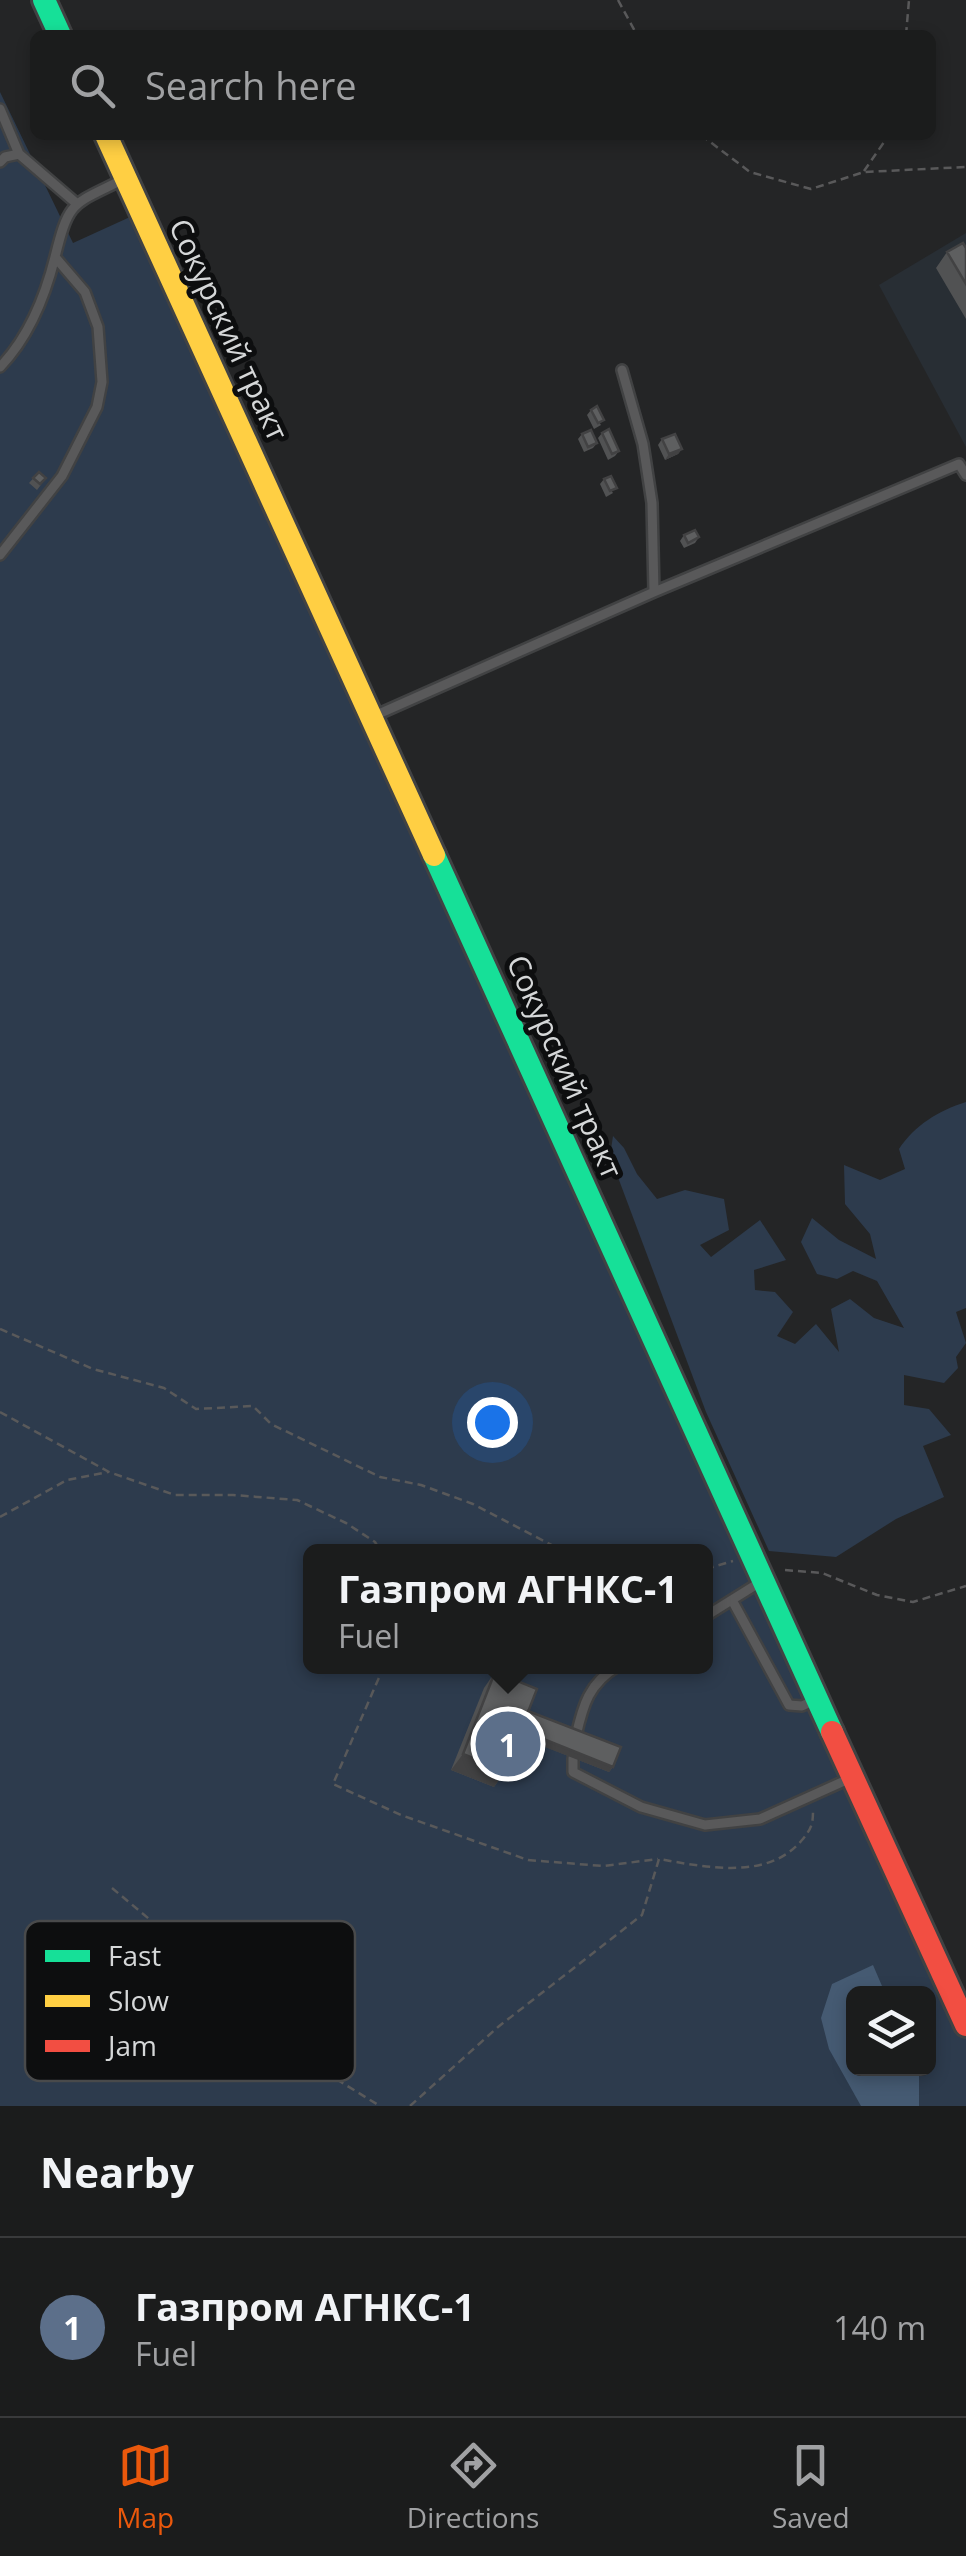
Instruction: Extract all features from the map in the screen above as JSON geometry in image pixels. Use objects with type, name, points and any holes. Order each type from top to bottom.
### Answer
[{"type":"street","points":[[44,0],[58,30]]},
{"type":"street","name":"Сокурский тракт","points":[[108,140],[966,2025]]},
{"type":"lane","points":[[0,109],[19,154],[76,203]]},
{"type":"lane","points":[[0,162],[19,154]]},
{"type":"lane","points":[[0,367],[13,353],[46,294],[64,220],[76,203],[126,179]]},
{"type":"lane","points":[[0,555],[62,476],[100,395],[98,327],[85,292],[55,257]]},
{"type":"lane","points":[[622,370],[643,444],[652,503],[654,592]]},
{"type":"lane","points":[[372,717],[654,592],[959,464],[966,475]]},
{"type":"lane","points":[[713,1612],[764,1579]]},
{"type":"lane","points":[[732,1600],[788,1705],[802,1706],[815,1699]]},
{"type":"lane","points":[[576,1736],[593,1685],[607,1674]]},
{"type":"lane","points":[[573,1758],[573,1772],[640,1807],[706,1825],[760,1819],[853,1776]]},
{"type":"path","points":[[618,0],[634,30]]},
{"type":"path","points":[[906,30],[909,0]]},
{"type":"path","points":[[708,140],[750,172],[811,189],[864,172],[966,167]]},
{"type":"path","points":[[864,172],[886,140]]},
{"type":"path","points":[[0,1329],[93,1369],[164,1388],[196,1409],[254,1406],[271,1424],[380,1477],[421,1485],[473,1504],[547,1544]]},
{"type":"path","points":[[0,1412],[108,1472],[175,1495],[297,1500],[346,1523],[376,1544]]},
{"type":"path","points":[[0,1518],[68,1480],[108,1472]]},
{"type":"path","points":[[713,1566],[754,1557]]},
{"type":"path","points":[[764,1579],[786,1569],[822,1573],[877,1595],[913,1602],[966,1586]]},
{"type":"path","points":[[381,1674],[333,1784],[401,1815],[528,1860],[602,1866],[659,1859],[710,1868],[757,1867],[794,1850],[813,1826],[812,1795]]},
{"type":"path","points":[[410,2106],[498,2027],[642,1915],[659,1859]]},
{"type":"path","points":[[112,1888],[152,1921]]},
{"type":"path","points":[[339,2081],[380,2106]]},
{"type":"shaded area","points":[[0,92],[73,243],[141,212],[966,2025],[966,2106],[0,2106]]},
{"type":"shaded area","points":[[966,233],[966,447],[879,285]]},
{"type":"shaded area","points":[[966,1102],[966,1308],[956,1312],[966,1343],[956,1357],[958,1368],[944,1383],[904,1375],[904,1405],[929,1409],[951,1435],[923,1446],[944,1497],[896,1519],[836,1557],[769,1551],[706,1412],[610,1156],[613,1136],[657,1199],[685,1190],[724,1199],[729,1230],[700,1245],[711,1257],[760,1220],[786,1260],[754,1270],[755,1290],[775,1292],[793,1312],[777,1336],[795,1344],[816,1324],[839,1352],[831,1309],[850,1299],[874,1318],[904,1328],[877,1281],[853,1271],[837,1279],[817,1274],[801,1242],[812,1218],[839,1240],[876,1259],[870,1234],[845,1204],[844,1165],[880,1180],[905,1169],[899,1149],[912,1133],[937,1114]]},
{"type":"shaded area","points":[[873,1965],[882,1986],[846,1986],[846,2076],[919,2076],[919,2106],[861,2106],[829,2049],[821,2018],[832,1984]]},
{"type":"building","points":[[963,243],[966,248],[966,284],[947,252]]},
{"type":"building","points":[[597,406],[604,420],[598,423],[591,410]]},
{"type":"building","points":[[609,429],[619,451],[612,454],[602,433]]},
{"type":"building","points":[[591,430],[597,443],[588,447],[582,434]]},
{"type":"building","points":[[675,434],[682,449],[669,454],[662,439]]},
{"type":"building","points":[[39,472],[46,478],[40,484],[33,478]]},
{"type":"building","points":[[611,476],[617,488],[610,491],[604,479]]},
{"type":"building","points":[[695,530],[699,537],[688,543],[684,535]]},
{"type":"building","points":[[494,1674],[537,1689],[505,1771],[463,1754]]},
{"type":"building","points":[[528,1711],[621,1747],[613,1767],[521,1730]]},
{"type":"traffic: fast","points":[[44,0],[58,30]]},
{"type":"traffic: fast","points":[[434,855],[832,1732]]},
{"type":"traffic: slow","points":[[108,140],[434,855]]},
{"type":"traffic: jam","points":[[832,1732],[966,2025]]},
{"type":"place","name":"Газпром АГНКС-1","points":[[508,1744]]}]
